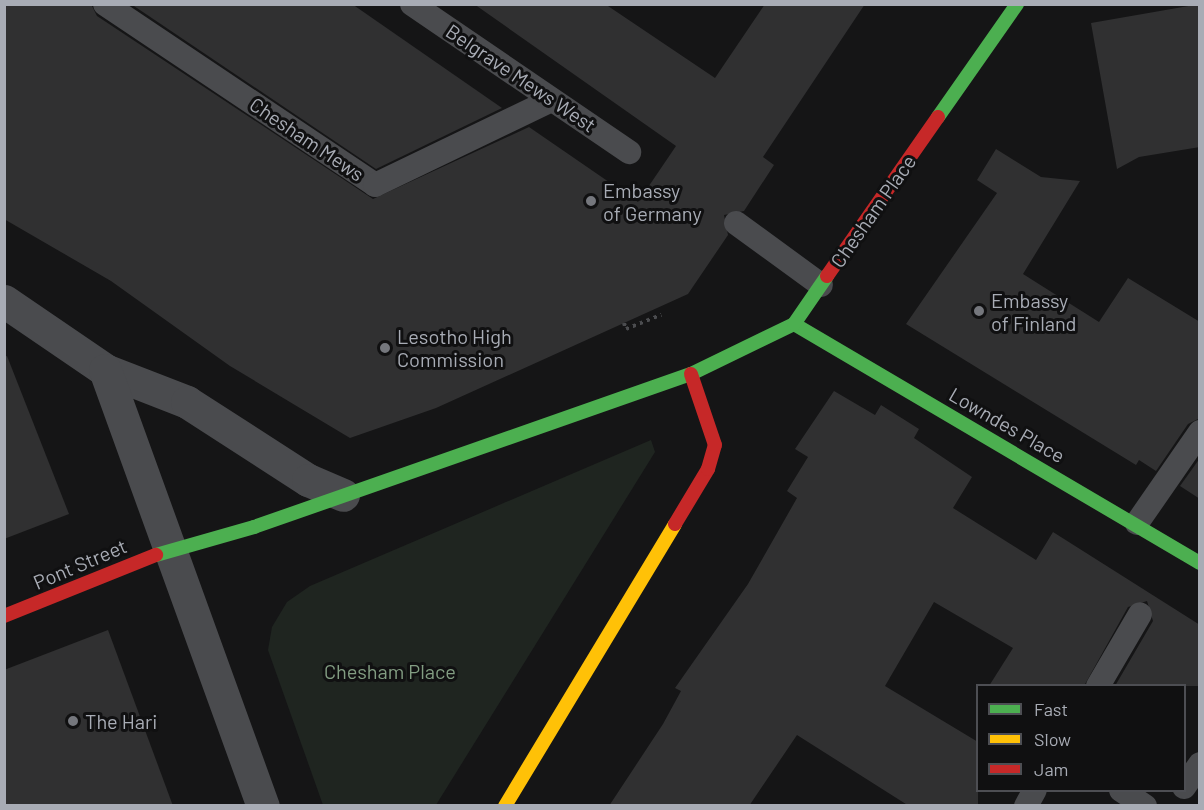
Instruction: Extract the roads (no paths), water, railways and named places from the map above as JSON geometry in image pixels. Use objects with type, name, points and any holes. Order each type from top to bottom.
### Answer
[{"type":"main road","name":"Chesham Place","points":[[172,550],[343,495],[691,374],[794,324],[1017,4]]},
{"type":"main road","name":"Lowndes Place","points":[[794,324],[1137,523],[1200,563]]},
{"type":"main road","points":[[505,806],[708,469],[715,445],[711,422],[691,374]]},
{"type":"main road","name":"Pont Street","points":[[4,616],[172,550]]},
{"type":"street","points":[[4,301],[105,370],[187,402],[308,480],[343,495]]},
{"type":"street","points":[[105,370],[172,550],[262,806]]},
{"type":"lane","name":"Chesham Mews","points":[[105,4],[375,185],[552,100]]},
{"type":"lane","name":"Belgrave Mews West","points":[[412,4],[629,152]]},
{"type":"lane","points":[[736,223],[821,285]]},
{"type":"lane","points":[[1137,523],[1200,432]]},
{"type":"lane","points":[[1099,684],[1140,614]]},
{"type":"lane","points":[[1186,785],[1200,764]]},
{"type":"lane","points":[[1026,806],[1034,792]]},
{"type":"lane","points":[[1124,792],[1144,806]]},
{"type":"lane","points":[[1173,806],[1181,792]]},
{"type":"place","name":"Embassy of Germany","points":[[591,201]]},
{"type":"place","name":"Embassy of Finland","points":[[979,311]]},
{"type":"place","name":"Lesotho High Commission","points":[[385,348]]},
{"type":"place","name":"The Hari","points":[[73,721]]}]
